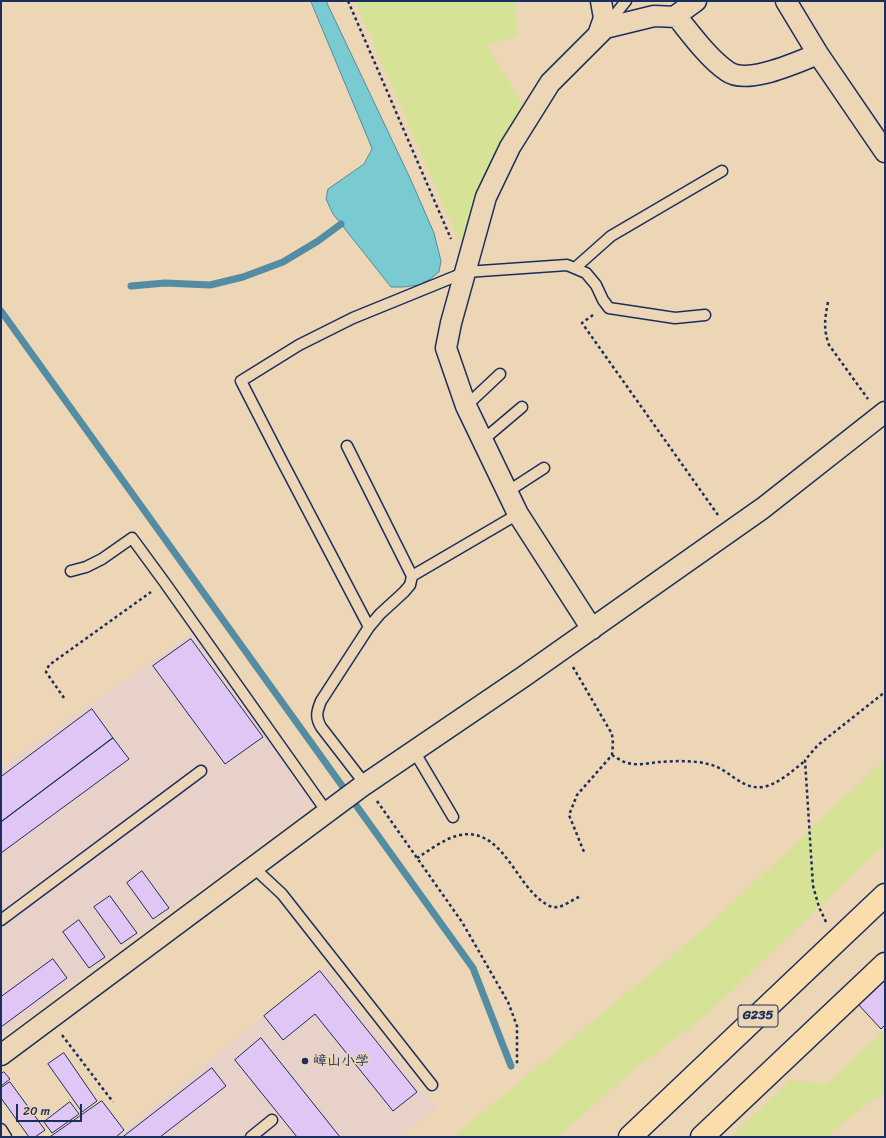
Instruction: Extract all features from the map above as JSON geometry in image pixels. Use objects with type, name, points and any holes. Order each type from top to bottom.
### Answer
[{"type":"highway","name":"G235","points":[[630,1137],[885,895]]},
{"type":"highway","points":[[705,1136],[885,964]]},
{"type":"street","points":[[601,1],[604,18],[602,31]]},
{"type":"street","points":[[674,17],[696,1]]},
{"type":"street","points":[[786,1],[818,54],[885,152]]},
{"type":"street","points":[[592,629],[518,514],[466,406],[446,348],[451,323],[486,197],[510,147],[550,83],[602,31],[654,16],[677,17],[704,49],[728,72],[740,75],[764,74],[818,54]]},
{"type":"street","points":[[1,1055],[330,809],[562,650],[730,532],[883,414]]},
{"type":"lane","points":[[602,31],[626,1]]},
{"type":"lane","points":[[575,268],[611,236],[722,171]]},
{"type":"lane","points":[[369,627],[241,381],[306,341],[353,318],[466,272],[567,265],[586,273],[596,285],[603,300],[609,308],[675,318],[705,315]]},
{"type":"lane","points":[[466,406],[500,374]]},
{"type":"lane","points":[[483,440],[522,407]]},
{"type":"lane","points":[[347,446],[412,576],[410,585],[380,614],[369,627],[321,700],[317,711],[316,720],[363,786]]},
{"type":"lane","points":[[507,492],[544,468]]},
{"type":"lane","points":[[412,576],[518,514]]},
{"type":"lane","points":[[71,571],[86,567],[102,559],[132,538],[330,809]]},
{"type":"lane","points":[[414,751],[453,817]]},
{"type":"lane","points":[[1,920],[201,771]]},
{"type":"lane","points":[[253,867],[282,894],[432,1085]]},
{"type":"lane","points":[[251,1137],[272,1120]]},
{"type":"lane","points":[[1,1129],[6,1137]]},
{"type":"path","points":[[348,1],[466,272]]},
{"type":"path","points":[[828,302],[824,321],[825,335],[829,345],[835,356],[883,414]]},
{"type":"path","points":[[607,305],[582,323],[730,532]]},
{"type":"path","points":[[64,698],[46,672],[49,664],[165,583]]},
{"type":"path","points":[[562,650],[612,734],[612,755],[577,795],[569,816],[584,852]]},
{"type":"path","points":[[612,755],[628,763],[640,764],[660,762],[709,764],[725,770],[739,782],[752,787],[764,786],[777,781],[805,760],[818,745],[885,692]]},
{"type":"path","points":[[805,760],[813,886],[819,907],[834,943]]},
{"type":"path","points":[[363,786],[417,858],[462,922],[508,1002],[517,1026],[517,1065]]},
{"type":"path","points":[[417,858],[447,840],[460,835],[474,835],[488,840],[500,849],[524,884],[536,898],[548,906],[557,907],[579,897]]},
{"type":"path","points":[[49,1019],[113,1102]]},
{"type":"shaded area","points":[[193,632],[316,803],[1,1036],[1,767]]},
{"type":"shaded area","name":"嶂山小学","points":[[326,966],[437,1107],[399,1137],[116,1137]]},
{"type":"green space","points":[[355,1],[516,1],[517,36],[486,45],[525,108],[482,179],[460,243]]},
{"type":"green space","points":[[885,759],[885,844],[705,1016],[634,1069],[558,1137],[453,1137],[709,925]]},
{"type":"green space","points":[[885,1030],[885,1092],[825,1137],[731,1137],[790,1080],[826,1084]]},
{"type":"water","points":[[311,1],[326,1],[410,178],[434,233],[441,261],[439,272],[419,285],[391,287],[333,214],[326,199],[328,189],[364,164],[372,149]]},
{"type":"building","points":[[191,639],[263,737],[225,764],[153,666]]},
{"type":"building","points":[[92,709],[113,738],[1,822],[1,777]]},
{"type":"building","points":[[113,738],[129,759],[1,853],[1,822]]},
{"type":"building","points":[[142,871],[169,908],[153,919],[127,883]]},
{"type":"building","points":[[110,896],[137,933],[121,944],[94,907]]},
{"type":"building","points":[[79,920],[105,957],[89,968],[63,932]]},
{"type":"building","points":[[53,959],[67,978],[1,1027],[1,997]]},
{"type":"building","points":[[320,971],[417,1092],[393,1111],[315,1014],[283,1040],[264,1016]]},
{"type":"building","points":[[885,977],[885,1025],[881,1029],[857,1003]]},
{"type":"building","points":[[261,1038],[340,1137],[297,1137],[235,1060]]},
{"type":"building","points":[[64,1053],[97,1101],[82,1112],[48,1064]]},
{"type":"building","points":[[212,1068],[226,1086],[160,1137],[123,1137]]},
{"type":"building","points":[[4,1072],[10,1079],[1,1086],[1,1074]]},
{"type":"building","points":[[10,1082],[45,1130],[35,1137],[29,1137],[1,1098],[1,1088]]},
{"type":"building","points":[[102,1101],[124,1130],[116,1137],[50,1137]]},
{"type":"building","points":[[70,1102],[79,1114],[52,1133],[44,1122]]},
{"type":"waterway","points":[[131,286],[165,283],[210,285],[243,277],[283,262],[318,241],[341,224]]},
{"type":"waterway","points":[[1,311],[473,968],[511,1066]]},
{"type":"place","name":"嶂山小学","points":[[305,1061]]}]
